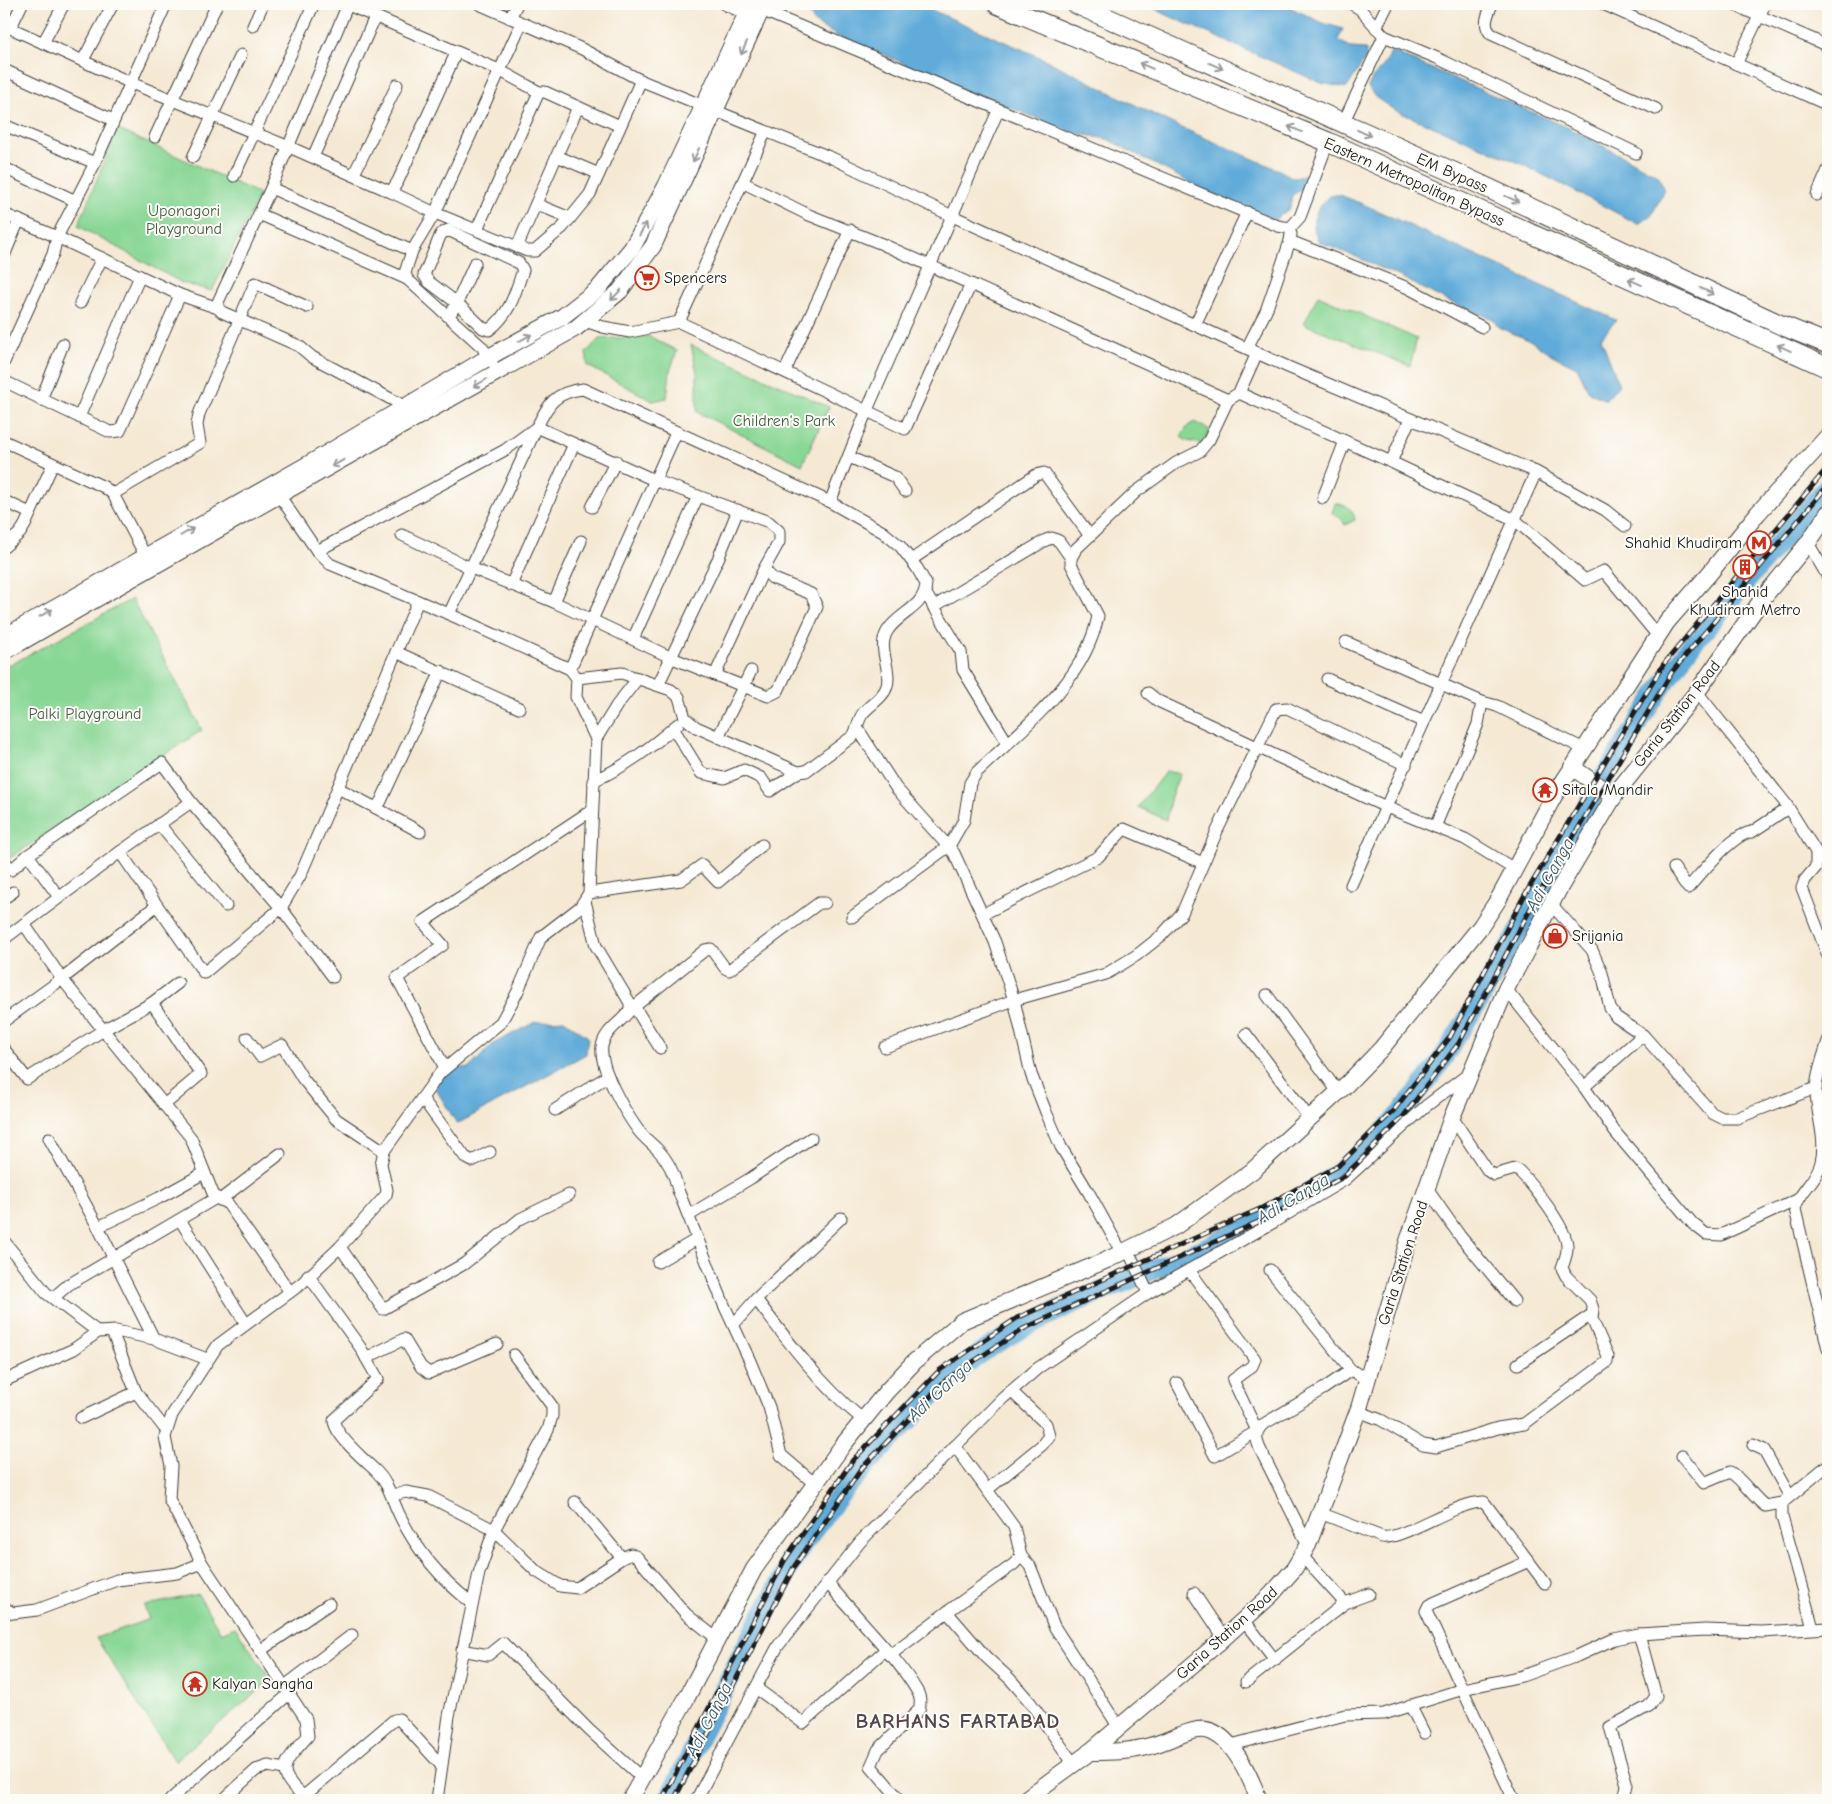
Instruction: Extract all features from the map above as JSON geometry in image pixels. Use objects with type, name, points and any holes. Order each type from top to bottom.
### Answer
[{"type":"main road","name":"Eastern Metropolitan Bypass","points":[[997,4],[1328,142],[1828,368]]},
{"type":"main road","name":"EM Bypass","points":[[1076,4],[1524,205],[1773,322],[1828,344]]},
{"type":"main road","points":[[4,652],[149,561],[359,443],[499,372],[585,321],[620,292],[652,246],[710,108],[755,8]]},
{"type":"main road","points":[[4,637],[279,495],[359,443],[406,407],[489,357],[562,317],[598,289],[632,248],[710,108]]},
{"type":"main road","points":[[630,1800],[686,1699],[716,1638],[754,1569],[862,1419],[914,1362],[962,1321],[1125,1251],[1176,1226],[1252,1171],[1310,1119],[1381,1049],[1450,966],[1485,919],[1572,768],[1667,622],[1758,513],[1828,436]]},
{"type":"main road","name":"Garia Station Road","points":[[1024,1800],[1088,1752],[1224,1638],[1294,1569],[1305,1551],[1358,1411],[1366,1378],[1408,1240],[1452,1116],[1506,989],[1551,904],[1614,797],[1663,732],[1697,692],[1763,598],[1808,543],[1828,513]]},
{"type":"main road","points":[[1572,768],[1614,797]]},
{"type":"main road","points":[[1088,1752],[1123,1752],[1150,1746],[1198,1730],[1215,1733],[1231,1745],[1259,1800]]},
{"type":"street","points":[[22,4],[7,26],[131,83],[354,174],[435,213],[518,247],[535,251],[570,218],[590,194],[640,80]]},
{"type":"street","points":[[43,43],[64,4]]},
{"type":"street","points":[[83,60],[113,4]]},
{"type":"street","points":[[4,362],[53,254],[57,237],[95,163],[166,4]]},
{"type":"street","points":[[155,137],[216,4]]},
{"type":"street","points":[[253,26],[263,4]]},
{"type":"street","points":[[234,176],[252,133],[314,4]]},
{"type":"street","points":[[218,308],[218,302],[260,214],[347,4],[456,53],[499,70],[539,92],[545,92],[620,126]]},
{"type":"street","points":[[479,4],[521,24],[582,49],[640,80],[710,108],[765,133],[832,158],[951,216],[1195,325],[1536,472],[1605,510],[1626,526]]},
{"type":"street","points":[[510,18],[517,4]]},
{"type":"street","points":[[724,4],[755,8],[998,111],[1278,226],[1290,228]]},
{"type":"street","points":[[1352,4],[1360,9],[1380,32],[1636,153]]},
{"type":"street","points":[[1342,123],[1380,32],[1388,4]]},
{"type":"street","points":[[1492,4],[1485,22],[1486,29],[1491,34],[1656,109]]},
{"type":"street","points":[[1603,4],[1828,105]]},
{"type":"street","points":[[1732,4],[1828,46]]},
{"type":"street","points":[[1736,64],[1765,4]]},
{"type":"street","points":[[313,157],[375,17]]},
{"type":"street","points":[[407,279],[405,273],[412,251],[435,213],[521,24]]},
{"type":"street","points":[[391,192],[398,181],[456,53]]},
{"type":"street","points":[[193,157],[241,55]]},
{"type":"street","points":[[4,70],[113,120]]},
{"type":"street","points":[[354,174],[397,85]]},
{"type":"street","points":[[476,229],[539,92]]},
{"type":"street","points":[[518,247],[578,107]]},
{"type":"street","points":[[830,502],[867,410],[998,111]]},
{"type":"street","points":[[4,125],[95,163]]},
{"type":"street","points":[[679,322],[744,183],[765,133]]},
{"type":"street","points":[[852,917],[949,846],[964,820],[970,783],[977,772],[1038,714],[1071,676],[1092,640],[1098,616],[1095,607],[1076,577],[1071,564],[1071,558],[1076,549],[1136,492],[1176,463],[1200,451],[1209,440],[1228,400],[1239,393],[1290,240],[1290,228],[1300,217],[1328,142]]},
{"type":"street","points":[[557,156],[599,174]]},
{"type":"street","points":[[4,168],[76,201]]},
{"type":"street","points":[[1817,195],[1828,170]]},
{"type":"street","points":[[744,183],[808,214],[850,230],[1228,400]]},
{"type":"street","points":[[271,188],[412,251]]},
{"type":"street","points":[[536,204],[570,218]]},
{"type":"street","points":[[1195,325],[1247,212]]},
{"type":"street","points":[[4,214],[180,295],[218,308],[222,312],[299,346],[312,357],[406,407]]},
{"type":"street","points":[[260,214],[407,279],[482,347],[499,372]]},
{"type":"street","points":[[4,256],[19,220]]},
{"type":"street","points":[[448,230],[519,263],[523,270],[513,303],[500,322],[489,330],[483,328],[457,303],[429,282],[424,275],[441,234],[448,230]]},
{"type":"street","points":[[785,371],[850,230]]},
{"type":"street","points":[[1290,240],[1408,288],[1482,327]]},
{"type":"street","points":[[80,303],[102,258]]},
{"type":"street","points":[[449,316],[476,263]]},
{"type":"street","points":[[79,417],[140,276]]},
{"type":"street","points":[[114,494],[200,443],[197,420],[256,283],[306,307]]},
{"type":"street","points":[[585,321],[603,327],[630,332],[679,322],[905,429],[970,284]]},
{"type":"street","points":[[4,381],[110,432],[120,431],[180,295]]},
{"type":"street","points":[[41,400],[63,344]]},
{"type":"street","points":[[449,614],[548,405],[569,390],[583,389],[830,502],[884,532],[911,560],[926,584],[925,592],[922,600],[888,629],[882,649],[888,666],[886,689],[863,713],[858,729],[840,747],[816,765],[798,772],[770,790],[761,778],[744,770],[724,778],[701,773],[673,728]]},
{"type":"street","points":[[1239,393],[1515,520],[1585,580],[1602,571],[1607,573],[1658,636]]},
{"type":"street","points":[[1391,462],[1410,419]]},
{"type":"street","points":[[537,427],[616,461],[654,480],[769,522],[779,531],[779,542],[764,569],[715,675]]},
{"type":"street","points":[[317,551],[505,450],[537,427]]},
{"type":"street","points":[[596,739],[576,697],[574,673],[593,621],[676,433]]},
{"type":"street","points":[[4,441],[104,487],[114,494],[149,561]]},
{"type":"street","points":[[1323,498],[1345,442]]},
{"type":"street","points":[[511,585],[574,444]]},
{"type":"street","points":[[849,457],[895,477],[905,491]]},
{"type":"street","points":[[592,507],[616,461]]},
{"type":"street","points":[[4,547],[20,533],[53,464]]},
{"type":"street","points":[[1351,885],[1536,472]]},
{"type":"street","points":[[911,560],[1036,475],[1044,473],[1090,536]]},
{"type":"street","points":[[279,495],[317,551],[330,564],[449,614],[574,673],[622,673],[671,690],[679,697],[685,718],[696,727],[798,772]]},
{"type":"street","points":[[633,639],[698,496]]},
{"type":"street","points":[[4,501],[30,513]]},
{"type":"street","points":[[658,685],[672,658],[738,510]]},
{"type":"street","points":[[402,535],[470,568],[554,602],[672,658],[768,696],[778,691],[817,607],[811,594],[772,578],[764,569]]},
{"type":"street","points":[[934,607],[1046,540],[1052,538],[1059,541],[1071,558]]},
{"type":"street","points":[[554,602],[581,541]]},
{"type":"street","points":[[1808,543],[1828,576]]},
{"type":"street","points":[[925,592],[961,652],[963,670],[1007,742]]},
{"type":"street","points":[[120,852],[204,973],[281,908],[300,876],[418,601]]},
{"type":"street","points":[[1346,642],[1482,702],[1497,706],[1584,750]]},
{"type":"street","points":[[396,652],[519,708]]},
{"type":"street","points":[[718,738],[751,671]]},
{"type":"street","points":[[376,808],[441,672]]},
{"type":"street","points":[[638,678],[617,705],[596,739],[587,897],[596,946],[632,1008],[660,1048]]},
{"type":"street","points":[[1327,679],[1424,722]]},
{"type":"street","points":[[1697,692],[1788,808],[1816,852],[1816,867],[1805,880],[1802,888],[1828,954]]},
{"type":"street","points":[[1148,693],[1158,701],[1257,748],[1386,807],[1465,839],[1514,869]]},
{"type":"street","points":[[1435,827],[1478,724],[1482,702]]},
{"type":"street","points":[[885,1047],[1014,1000],[1106,974],[1137,955],[1174,924],[1182,912],[1272,714],[1281,707],[1287,708],[1406,764]]},
{"type":"street","points":[[593,781],[621,769],[685,718]]},
{"type":"street","points":[[858,729],[896,788],[917,814],[949,846],[995,942],[1014,1000],[1031,1074],[1049,1121],[1061,1147],[1148,1292]]},
{"type":"street","points":[[4,860],[11,870],[28,855],[162,762],[191,802],[281,908],[333,978]]},
{"type":"street","points":[[338,788],[420,832]]},
{"type":"street","points":[[4,939],[120,852],[191,802]]},
{"type":"street","points":[[1674,868],[1688,888],[1723,850],[1746,832],[1752,832],[1788,808]]},
{"type":"street","points":[[445,1068],[396,978],[443,945],[423,922],[592,810]]},
{"type":"street","points":[[159,824],[226,906]]},
{"type":"street","points":[[983,914],[1098,857],[1124,828],[1203,863]]},
{"type":"street","points":[[441,1765],[398,1719],[394,1720],[306,1798],[286,1780],[284,1769],[292,1754],[308,1736],[306,1719],[202,1564],[169,1499],[172,1478],[165,1441],[166,1430],[176,1409],[207,1359],[218,1346],[290,1292],[340,1247],[386,1195],[387,1190],[381,1164],[384,1151],[445,1068],[500,1022],[517,993],[541,936],[571,915],[587,897],[682,880],[702,865],[718,882],[762,845]]},
{"type":"street","points":[[28,855],[59,897]]},
{"type":"street","points":[[815,1484],[781,1455],[768,1407],[697,1239],[675,1176],[660,1152],[639,1132],[608,1076],[603,1061],[602,1046],[611,1029],[625,1018],[632,1008],[706,950],[711,949],[725,968],[730,970],[819,903],[825,903]]},
{"type":"street","points":[[1551,904],[1592,950],[1602,973],[1610,1008],[1616,1017],[1643,1036],[1712,1113],[1722,1118],[1737,1118],[1816,1088]]},
{"type":"street","points":[[4,1021],[62,979],[156,906]]},
{"type":"street","points":[[24,924],[62,979],[105,1029],[191,1138],[204,1173],[218,1199],[228,1204],[290,1292]]},
{"type":"street","points":[[4,1049],[27,1079],[105,1029],[152,1003],[178,983]]},
{"type":"street","points":[[1506,989],[1584,1087],[1614,1132],[1693,1224],[1706,1234],[1721,1235],[1797,1200],[1815,1179],[1826,1149],[1816,1088],[1828,1041]]},
{"type":"street","points":[[1267,995],[1338,1092]]},
{"type":"street","points":[[152,1003],[201,1074],[164,1105]]},
{"type":"street","points":[[1246,1034],[1310,1119]]},
{"type":"street","points":[[1584,1087],[1643,1036]]},
{"type":"street","points":[[247,1038],[260,1056],[282,1045],[303,1079],[336,1119],[384,1151]]},
{"type":"street","points":[[696,1800],[778,1646],[827,1582],[860,1542],[1011,1390],[1038,1368],[1148,1292],[1190,1270],[1346,1179],[1426,1106],[1471,1073]]},
{"type":"street","points":[[555,1110],[608,1076]]},
{"type":"street","points":[[422,1098],[465,1157],[472,1161],[490,1152]]},
{"type":"street","points":[[1452,1116],[1488,1171],[1494,1175],[1515,1169],[1519,1171],[1548,1206],[1566,1237],[1567,1253],[1562,1268],[1566,1276],[1590,1300],[1593,1309],[1591,1315],[1518,1364]]},
{"type":"street","points":[[49,1138],[98,1228],[154,1339]]},
{"type":"street","points":[[688,1216],[812,1138]]},
{"type":"street","points":[[53,1298],[68,1285],[218,1199],[280,1154]]},
{"type":"street","points":[[98,1228],[204,1173]]},
{"type":"street","points":[[1427,1189],[1460,1236],[1514,1301]]},
{"type":"street","points":[[340,1247],[382,1309],[464,1264],[520,1219],[569,1195]]},
{"type":"street","points":[[1797,1200],[1795,1209],[1828,1348]]},
{"type":"street","points":[[734,1324],[756,1299],[841,1218]]},
{"type":"street","points":[[180,1220],[246,1324]]},
{"type":"street","points":[[658,1262],[697,1239]]},
{"type":"street","points":[[4,1241],[24,1268],[53,1298],[98,1332]]},
{"type":"street","points":[[1190,1270],[1255,1359],[1252,1366],[1232,1380],[1257,1431],[1256,1436],[1260,1449],[1305,1551],[1345,1603]]},
{"type":"street","points":[[1270,1270],[1351,1370],[1366,1378]]},
{"type":"street","points":[[308,1275],[366,1358],[378,1379],[373,1386],[338,1415],[334,1424],[337,1431],[379,1474],[392,1495],[400,1516],[416,1542],[451,1588],[472,1603]]},
{"type":"street","points":[[756,1299],[800,1357],[841,1402],[862,1419]]},
{"type":"street","points":[[1358,1411],[1380,1420],[1423,1445],[1436,1447],[1498,1428],[1524,1424],[1607,1362],[1608,1356],[1591,1315]]},
{"type":"street","points":[[4,1381],[74,1349],[98,1332],[112,1332],[154,1339],[207,1359]]},
{"type":"street","points":[[112,1332],[136,1392],[166,1430]]},
{"type":"street","points":[[366,1358],[404,1339],[421,1367],[429,1373],[496,1344]]},
{"type":"street","points":[[437,1800],[441,1765],[472,1603],[494,1530],[548,1430],[552,1416],[552,1406],[514,1355]]},
{"type":"street","points":[[1177,1382],[1215,1456],[1351,1370]]},
{"type":"street","points":[[987,1490],[1042,1445],[1050,1436],[1046,1424],[1011,1390]]},
{"type":"street","points":[[81,1418],[136,1392]]},
{"type":"street","points":[[1753,1445],[1764,1450],[1786,1499],[1782,1517],[1813,1628]]},
{"type":"street","points":[[756,1688],[803,1722],[888,1653],[1014,1564],[1021,1556],[1021,1546],[1014,1527],[955,1446]]},
{"type":"street","points":[[1682,1456],[1704,1483],[1730,1472],[1737,1476],[1750,1494],[1764,1506],[1786,1499],[1828,1465]]},
{"type":"street","points":[[392,1495],[406,1492],[428,1496],[494,1530],[536,1571],[560,1586],[577,1588],[631,1554],[637,1557],[686,1614],[716,1638]]},
{"type":"street","points":[[575,1502],[622,1558]]},
{"type":"street","points":[[1320,1513],[1382,1537],[1390,1538],[1436,1517],[1484,1502],[1545,1583]]},
{"type":"street","points":[[1021,1556],[1030,1566],[1054,1626],[1118,1726]]},
{"type":"street","points":[[1514,1800],[1427,1613],[1427,1608],[1529,1561]]},
{"type":"street","points":[[4,1608],[12,1613],[36,1610],[118,1580],[177,1573],[202,1564]]},
{"type":"street","points":[[827,1582],[888,1653],[918,1692],[921,1702],[919,1710],[872,1758],[871,1766],[900,1800]]},
{"type":"street","points":[[1194,1592],[1224,1638]]},
{"type":"street","points":[[1246,1682],[1345,1603],[1369,1594]]},
{"type":"street","points":[[261,1650],[329,1604]]},
{"type":"street","points":[[947,1612],[986,1657],[1010,1679],[1030,1702],[1074,1763]]},
{"type":"street","points":[[1244,1620],[1275,1660]]},
{"type":"street","points":[[1231,1745],[1345,1715],[1384,1714],[1463,1689],[1522,1676],[1577,1656],[1614,1639],[1639,1634],[1705,1630],[1762,1632],[1828,1628]]},
{"type":"street","points":[[1624,1800],[1627,1785],[1610,1727],[1649,1706],[1656,1696],[1639,1634]]},
{"type":"street","points":[[170,1800],[288,1690],[352,1635]]},
{"type":"street","points":[[462,1650],[488,1655],[503,1643],[589,1730],[642,1778]]},
{"type":"street","points":[[1410,1705],[1424,1733]]},
{"type":"street","points":[[223,1800],[256,1770],[268,1766],[284,1769]]},
{"type":"green space","name":"Uponagori Playground","points":[[117,129],[260,194],[212,291],[182,283],[78,226]]},
{"type":"green space","points":[[1318,295],[1417,339],[1410,366],[1304,324]]},
{"type":"green space","points":[[649,336],[677,351],[670,371],[667,398],[653,401],[588,366],[586,353],[599,339]]},
{"type":"green space","name":"Children's Park","points":[[691,345],[829,407],[802,465],[697,412],[697,373]]},
{"type":"green space","points":[[1194,422],[1210,430],[1203,444],[1187,441],[1181,437],[1188,426]]},
{"type":"green space","points":[[1335,503],[1348,508],[1353,513],[1355,520],[1345,525],[1341,518],[1332,514]]},
{"type":"green space","name":"Palki Playground","points":[[132,599],[202,730],[4,862],[4,668]]},
{"type":"green space","points":[[1166,771],[1180,774],[1171,796],[1166,820],[1138,807]]},
{"type":"green space","points":[[198,1594],[221,1633],[235,1627],[271,1680],[175,1761],[96,1638],[149,1619],[144,1606]]},
{"type":"water","points":[[804,4],[918,4],[1042,58],[1175,125],[1294,178],[1304,176],[1303,189],[1292,195],[1290,208],[1275,220],[1206,191],[1107,139],[1070,132],[1007,106],[964,93],[894,59],[837,36],[815,23]]},
{"type":"water","points":[[1146,4],[1283,4],[1323,23],[1343,29],[1338,40],[1351,48],[1366,49],[1366,57],[1347,88],[1321,83]]},
{"type":"water","points":[[1391,51],[1569,128],[1658,175],[1665,190],[1651,216],[1638,224],[1524,165],[1394,110],[1375,97],[1368,87],[1374,76],[1386,62]]},
{"type":"water","points":[[1330,195],[1340,195],[1365,205],[1616,320],[1601,338],[1619,385],[1606,400],[1589,392],[1577,367],[1554,356],[1531,341],[1498,327],[1493,319],[1445,300],[1401,277],[1319,242],[1314,228],[1315,217],[1320,206]]},
{"type":"water","points":[[564,1020],[588,1037],[586,1054],[457,1124],[434,1086],[452,1067],[469,1068],[493,1044],[535,1022]]},
{"type":"waterway","name":"Adi Ganga","points":[[668,1800],[755,1628],[802,1545],[847,1486],[944,1383],[981,1353],[1017,1331],[1065,1307],[1205,1248],[1294,1203],[1341,1171],[1394,1122],[1438,1066],[1485,991],[1605,776],[1656,695],[1689,648],[1828,486]]},
{"type":"railway","points":[[662,1800],[784,1561],[853,1460],[940,1370],[1017,1318],[1262,1208],[1338,1166],[1394,1110],[1450,1037],[1523,898],[1663,665],[1828,467]]},
{"type":"railway","points":[[674,1800],[794,1567],[862,1468],[947,1379],[1023,1329],[1267,1218],[1345,1176],[1403,1117],[1459,1043],[1533,904],[1672,672],[1828,485]]},
{"type":"place","name":"Spencers","points":[[647,278]]},
{"type":"place","name":"Shahid Khudiram","points":[[1759,543]]},
{"type":"place","name":"Shahid Khudiram Metro","points":[[1745,567]]},
{"type":"place","name":"Sitala Mandir","points":[[1545,790]]},
{"type":"place","name":"Srijania","points":[[1555,936]]},
{"type":"place","name":"Kalyan Sangha","points":[[195,1684]]},
{"type":"district","name":"BARHANS FARTABAD","points":[[958,1721]]}]
